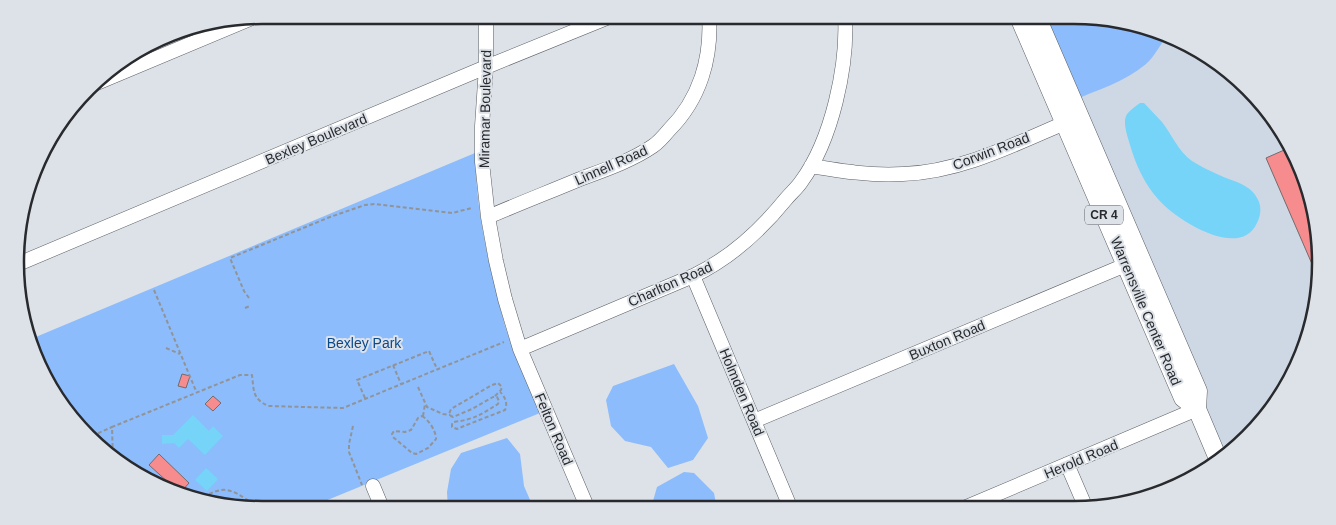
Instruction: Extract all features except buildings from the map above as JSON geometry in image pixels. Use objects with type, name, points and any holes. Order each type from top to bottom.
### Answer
[{"type":"main road","name":"Warrensville Center Road","points":[[1023,24],[1072,119]]},
{"type":"main road","name":"Warrensville Center Road","points":[[1039,24],[1072,119],[1133,262],[1198,391],[1197,410],[1216,454]]},
{"type":"street","name":"Miramar Boulevard","points":[[486,24],[482,153],[488,217],[505,299],[520,349]]},
{"type":"street","name":"Bexley Boulevard","points":[[24,261],[592,24]]},
{"type":"street","name":"Linnell Road","points":[[488,217],[624,162],[654,146],[678,122],[689,107],[697,91],[709,47],[709,24]]},
{"type":"street","name":"Charlton Road","points":[[520,349],[709,269],[746,242],[778,210],[802,182],[824,140],[839,85],[844,55],[845,24]]},
{"type":"street","points":[[113,76],[234,26]]},
{"type":"street","name":"Corwin Road","points":[[811,166],[873,175],[903,174],[948,168],[975,160],[1072,119]]},
{"type":"street","name":"Buxton Road","points":[[754,421],[1133,262]]},
{"type":"street","name":"Holmden Road","points":[[693,276],[788,501]]},
{"type":"street","name":"Felton Road","points":[[520,349],[585,501]]},
{"type":"street","name":"Herold Road","points":[[980,501],[1197,410]]},
{"type":"street","points":[[1067,464],[1083,501]]},
{"type":"street","points":[[367,486],[377,501]]},
{"type":"path","points":[[250,298],[244,291],[230,258],[330,217],[368,204],[452,214],[472,208]]},
{"type":"path","points":[[154,290],[197,392]]},
{"type":"path","points":[[245,308],[250,306]]},
{"type":"path","points":[[174,337],[179,335]]},
{"type":"path","points":[[97,434],[240,375],[252,375],[256,397],[271,407],[343,408],[504,342]]},
{"type":"path","points":[[166,348],[181,354]]},
{"type":"path","points":[[365,399],[358,380],[393,365],[429,351],[437,370]]},
{"type":"path","points":[[393,365],[401,384]]},
{"type":"path","points":[[418,387],[425,404],[430,409],[453,417],[495,396],[502,388],[500,384],[495,383],[451,409],[450,415]]},
{"type":"path","points":[[495,396],[497,397],[498,404],[468,420],[454,422],[452,427],[456,429],[505,410],[506,402],[500,392]]},
{"type":"path","points":[[423,416],[418,418],[409,431],[394,431],[392,434],[412,453],[416,454],[428,448],[436,439],[435,432],[423,416],[425,404]]},
{"type":"path","points":[[353,426],[349,452],[367,486]]},
{"type":"path","points":[[112,427],[113,449]]},
{"type":"path","points":[[208,495],[220,490],[227,490],[235,492],[248,501]]},
{"type":"shaded area","points":[[1163,41],[1193,56],[1231,83],[1263,117],[1280,143],[1300,186],[1308,216],[1312,247],[1312,278],[1308,309],[1300,339],[1288,368],[1263,408],[1231,442],[1216,454],[1080,97],[1113,84],[1147,63]]},
{"type":"shaded area","points":[[1140,103],[1144,103],[1162,122],[1179,148],[1192,161],[1250,189],[1254,193],[1260,204],[1260,214],[1257,223],[1249,234],[1237,238],[1208,233],[1178,217],[1158,199],[1138,167],[1126,129],[1126,116]]},
{"type":"shaded area","points":[[193,415],[209,431],[213,426],[223,436],[205,455],[188,439],[179,448],[174,443],[162,444],[162,435],[173,435]]},
{"type":"shaded area","points":[[206,468],[218,479],[207,491],[195,480]]},
{"type":"green space","points":[[1040,24],[1089,24],[1120,28],[1163,41],[1152,58],[1129,76],[1072,101]]},
{"type":"green space","name":"Bexley Park","points":[[475,153],[481,222],[502,314],[512,347],[540,413],[325,501],[247,501],[216,497],[186,489],[157,477],[130,461],[105,442],[83,420],[64,395],[48,368],[35,337]]},
{"type":"green space","points":[[674,364],[698,406],[708,438],[693,460],[668,468],[651,447],[625,441],[611,426],[606,400],[613,386]]},
{"type":"green space","points":[[507,438],[520,454],[524,486],[531,501],[448,501],[451,469],[461,453]]},
{"type":"green space","points":[[684,472],[694,473],[714,493],[716,501],[653,501],[657,487]]}]
